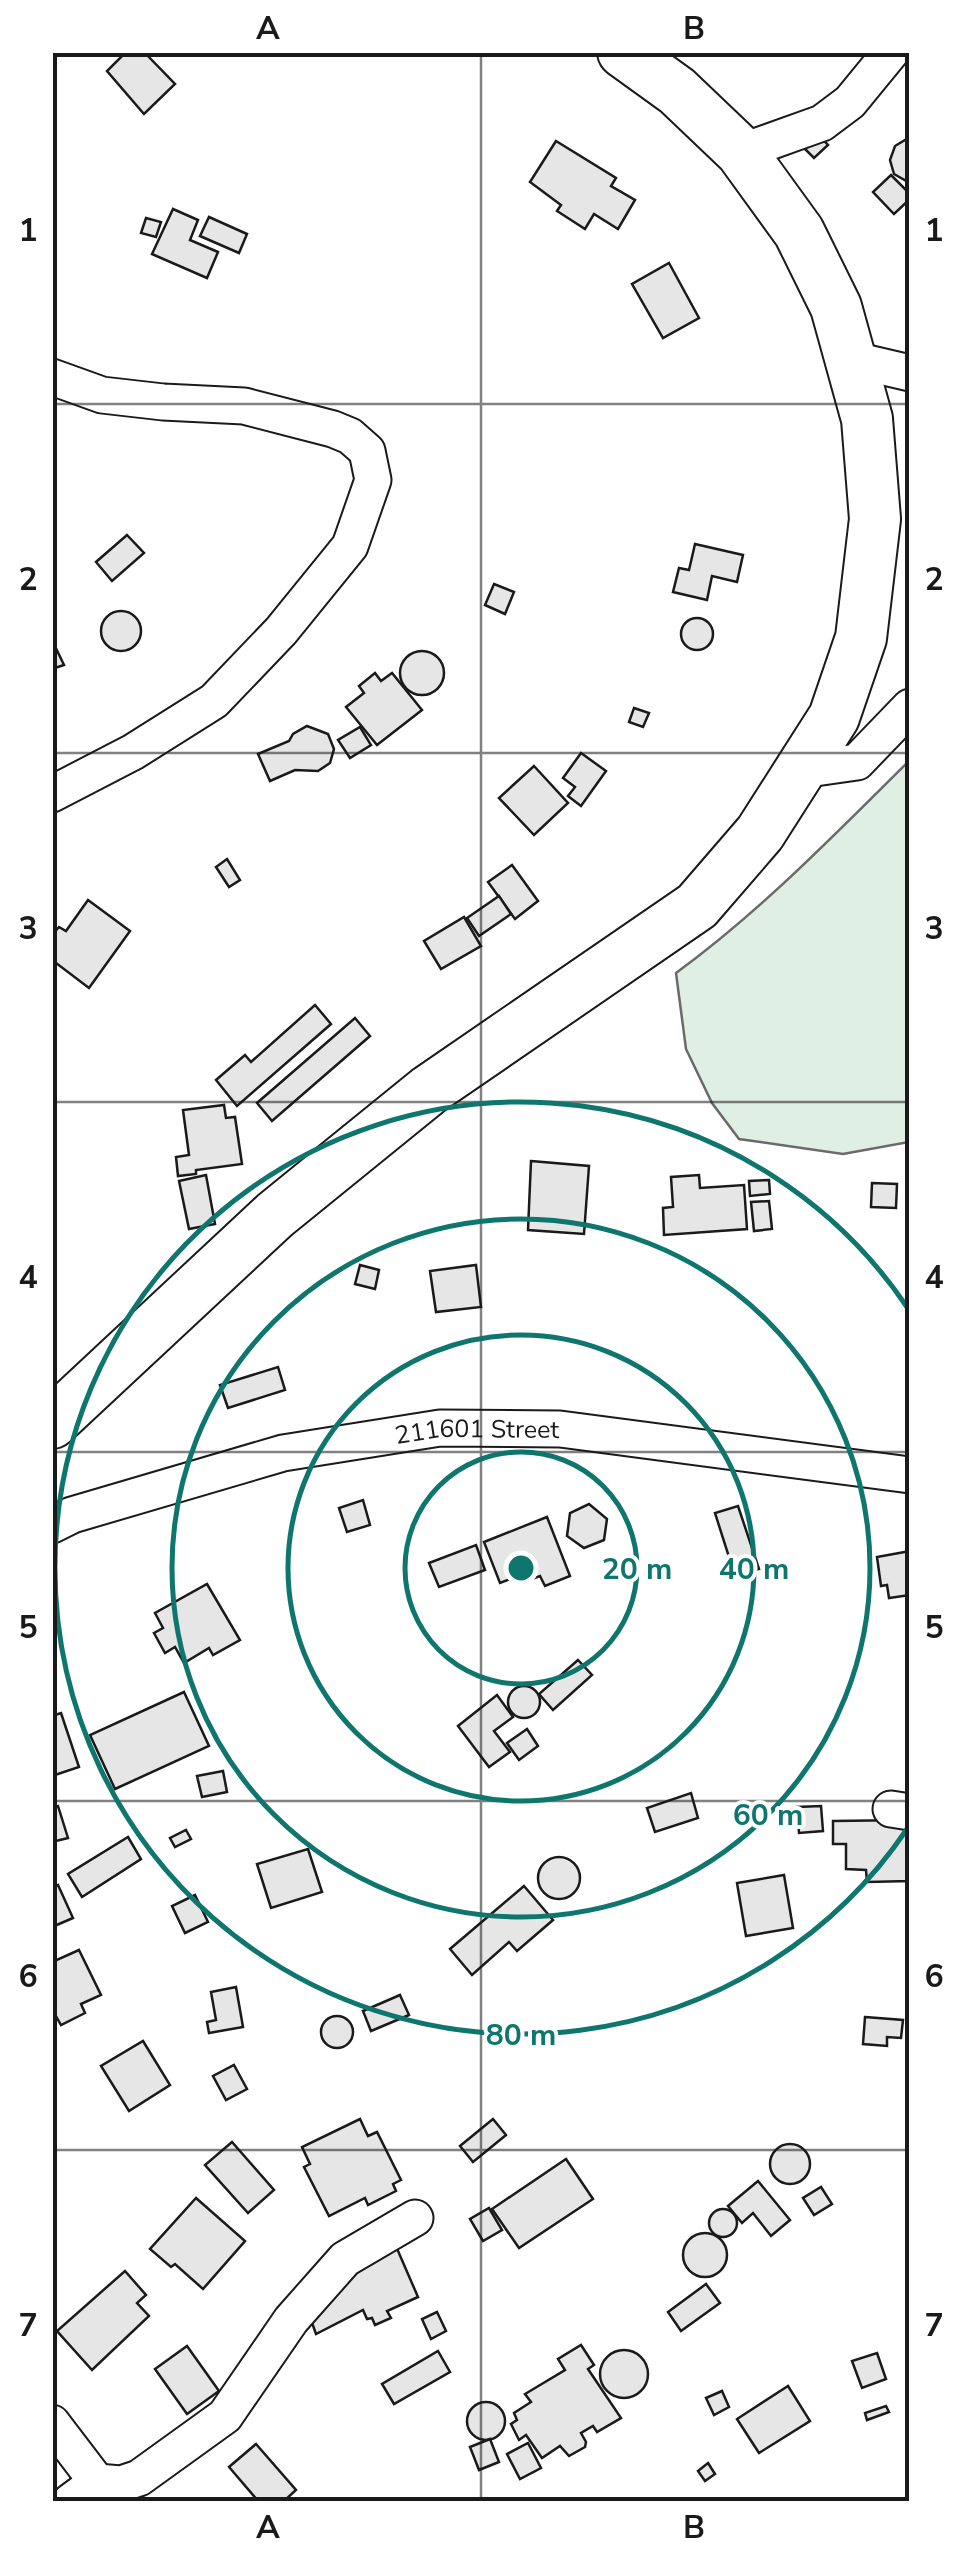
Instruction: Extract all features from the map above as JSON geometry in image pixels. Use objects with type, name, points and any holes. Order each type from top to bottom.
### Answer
[{"type":"street","points":[[52,1423],[275,1215],[429,1090],[698,906],[760,833],[834,717],[861,638],[875,518],[867,419],[836,307],[799,232],[742,152],[677,92],[624,52]]},
{"type":"street","points":[[742,152],[822,123],[850,102],[891,52]]},
{"type":"street","points":[[850,358],[910,373]]},
{"type":"street","points":[[52,377],[102,394],[244,406],[333,429],[350,436],[367,451],[373,480],[350,546],[281,631],[214,700],[134,752],[52,794]]},
{"type":"street","points":[[800,770],[857,762],[910,707]]},
{"type":"street","name":"211601 Street","points":[[52,1525],[72,1514],[283,1452],[440,1428],[560,1429],[910,1475]]},
{"type":"street","points":[[52,2423],[84,2492],[139,2478],[226,2416],[291,2320],[345,2259],[415,2218]]},
{"type":"green space","points":[[909,761],[909,1142],[843,1154],[739,1139],[712,1103],[686,1049],[676,973],[768,898]]},
{"type":"building","points":[[126,52],[144,52],[175,84],[144,114],[107,71]]},
{"type":"building","points":[[815,131],[828,145],[814,158],[800,144]]},
{"type":"building","points":[[910,137],[910,183],[894,174],[890,160],[895,146]]},
{"type":"building","points":[[556,141],[616,178],[611,186],[635,200],[618,229],[594,214],[585,229],[557,211],[561,205],[530,182]]},
{"type":"building","points":[[891,175],[910,194],[910,199],[894,214],[873,192]]},
{"type":"building","points":[[173,209],[198,220],[190,240],[218,252],[207,278],[152,254]]},
{"type":"building","points":[[209,217],[247,234],[239,253],[200,236]]},
{"type":"building","points":[[146,218],[161,222],[156,237],[141,233]]},
{"type":"building","points":[[669,263],[699,318],[663,338],[632,284]]},
{"type":"building","points":[[127,535],[144,553],[112,581],[96,562]]},
{"type":"building","points":[[695,544],[743,555],[737,582],[712,576],[707,600],[673,592],[679,568],[689,570]]},
{"type":"building","points":[[494,584],[514,592],[505,614],[485,605]]},
{"type":"building","points":[[121,611],[135,617],[141,631],[135,645],[121,651],[107,645],[101,631],[107,617]]},
{"type":"building","points":[[697,618],[709,622],[713,634],[709,646],[697,650],[685,646],[681,634],[685,622]]},
{"type":"building","points":[[52,640],[64,665],[52,669]]},
{"type":"building","points":[[422,651],[438,657],[444,673],[438,689],[422,695],[406,689],[400,673],[406,657]]},
{"type":"building","points":[[375,673],[381,681],[392,673],[422,710],[377,745],[346,707],[364,693],[359,686]]},
{"type":"building","points":[[634,708],[649,713],[643,727],[629,722]]},
{"type":"building","points":[[307,726],[328,734],[334,749],[330,763],[318,771],[295,770],[270,781],[258,754],[289,741]]},
{"type":"building","points":[[360,727],[371,745],[350,758],[338,740]]},
{"type":"building","points":[[581,753],[606,771],[581,806],[568,796],[575,787],[563,778]]},
{"type":"building","points":[[534,766],[568,803],[534,835],[499,798]]},
{"type":"building","points":[[227,859],[240,880],[229,887],[216,867]]},
{"type":"building","points":[[512,865],[538,901],[515,919],[488,882]]},
{"type":"building","points":[[499,896],[511,914],[479,936],[467,918]]},
{"type":"building","points":[[88,900],[130,931],[89,988],[52,960],[52,935],[59,927],[66,931]]},
{"type":"building","points":[[464,917],[481,946],[441,969],[424,941]]},
{"type":"building","points":[[315,1005],[331,1024],[237,1106],[216,1080],[245,1055],[251,1062]]},
{"type":"building","points":[[355,1018],[370,1036],[272,1121],[257,1103]]},
{"type":"building","points":[[224,1105],[226,1118],[235,1117],[242,1164],[178,1176],[176,1157],[189,1155],[183,1110]]},
{"type":"building","points":[[531,1161],[589,1166],[584,1234],[528,1230]]},
{"type":"building","points":[[206,1175],[215,1224],[189,1229],[179,1181]]},
{"type":"building","points":[[699,1175],[700,1188],[744,1185],[747,1229],[664,1235],[663,1208],[673,1207],[671,1177]]},
{"type":"building","points":[[769,1180],[770,1194],[750,1196],[749,1181]]},
{"type":"building","points":[[872,1183],[897,1184],[896,1208],[871,1207]]},
{"type":"building","points":[[769,1201],[772,1229],[754,1231],[751,1202]]},
{"type":"building","points":[[360,1265],[379,1270],[375,1289],[355,1284]]},
{"type":"building","points":[[476,1265],[481,1307],[436,1312],[430,1271]]},
{"type":"building","points":[[278,1367],[285,1390],[228,1408],[220,1385]]},
{"type":"building","points":[[363,1500],[370,1525],[347,1532],[339,1508]]},
{"type":"building","points":[[589,1504],[607,1519],[604,1540],[584,1548],[567,1536],[570,1513]]},
{"type":"building","points":[[738,1506],[759,1569],[735,1576],[715,1513]]},
{"type":"building","points":[[547,1517],[570,1576],[545,1586],[540,1576],[521,1583],[518,1576],[500,1583],[484,1542]]},
{"type":"building","points":[[476,1545],[485,1570],[439,1587],[429,1563]]},
{"type":"building","points":[[910,1551],[910,1595],[889,1598],[887,1585],[881,1586],[877,1557]]},
{"type":"building","points":[[207,1584],[240,1640],[213,1655],[209,1648],[184,1663],[175,1647],[165,1653],[154,1633],[163,1628],[155,1613]]},
{"type":"building","points":[[578,1660],[592,1675],[553,1710],[539,1694]]},
{"type":"building","points":[[524,1686],[535,1691],[540,1702],[535,1713],[524,1718],[513,1713],[508,1702],[513,1691]]},
{"type":"building","points":[[184,1692],[209,1746],[115,1789],[90,1735]]},
{"type":"building","points":[[497,1695],[513,1717],[494,1731],[510,1752],[489,1767],[458,1726]]},
{"type":"building","points":[[61,1713],[79,1767],[52,1776],[52,1716]]},
{"type":"building","points":[[527,1729],[538,1746],[519,1760],[507,1743]]},
{"type":"building","points":[[223,1771],[227,1792],[202,1797],[197,1776]]},
{"type":"building","points":[[691,1793],[698,1818],[655,1832],[647,1808]]},
{"type":"building","points":[[58,1806],[68,1838],[52,1842],[52,1808]]},
{"type":"building","points":[[821,1806],[823,1831],[799,1833],[797,1807]]},
{"type":"building","points":[[909,1820],[910,1881],[867,1882],[866,1870],[846,1869],[846,1844],[833,1844],[833,1821]]},
{"type":"building","points":[[186,1830],[191,1839],[175,1847],[170,1838]]},
{"type":"building","points":[[128,1837],[141,1859],[82,1897],[68,1874]]},
{"type":"building","points":[[308,1849],[322,1892],[271,1908],[257,1864]]},
{"type":"building","points":[[559,1857],[574,1863],[580,1878],[574,1893],[559,1899],[544,1893],[538,1878],[544,1863]]},
{"type":"building","points":[[784,1875],[793,1928],[746,1936],[737,1883]]},
{"type":"building","points":[[58,1885],[73,1918],[52,1927],[52,1888]]},
{"type":"building","points":[[524,1886],[553,1920],[517,1951],[509,1942],[472,1975],[450,1949]]},
{"type":"building","points":[[195,1895],[208,1922],[185,1933],[172,1906]]},
{"type":"building","points":[[79,1950],[101,1995],[81,2004],[85,2013],[61,2025],[52,2009],[52,1962]]},
{"type":"building","points":[[236,1987],[243,2027],[209,2033],[207,2022],[216,2020],[211,1992]]},
{"type":"building","points":[[400,1995],[409,2015],[371,2031],[363,2011]]},
{"type":"building","points":[[337,2016],[348,2021],[353,2032],[348,2043],[337,2048],[326,2043],[321,2032],[326,2021]]},
{"type":"building","points":[[865,2017],[903,2020],[901,2038],[887,2037],[887,2046],[863,2044]]},
{"type":"building","points":[[143,2041],[170,2085],[129,2111],[101,2066]]},
{"type":"building","points":[[234,2065],[247,2089],[226,2100],[213,2076]]},
{"type":"building","points":[[360,2119],[368,2136],[377,2132],[401,2180],[393,2184],[396,2191],[368,2205],[365,2198],[329,2216],[304,2167],[310,2164],[302,2147]]},
{"type":"building","points":[[493,2119],[506,2135],[473,2162],[460,2146]]},
{"type":"building","points":[[232,2142],[274,2190],[248,2213],[205,2165]]},
{"type":"building","points":[[790,2144],[804,2150],[810,2164],[804,2178],[790,2184],[776,2178],[770,2164],[776,2150]]},
{"type":"building","points":[[566,2159],[593,2199],[519,2248],[492,2209]]},
{"type":"building","points":[[758,2181],[790,2220],[771,2236],[753,2213],[742,2223],[728,2206]]},
{"type":"building","points":[[821,2187],[832,2204],[814,2215],[803,2198]]},
{"type":"building","points":[[196,2198],[245,2241],[203,2289],[175,2264],[171,2267],[150,2249]]},
{"type":"building","points":[[489,2208],[502,2230],[483,2241],[470,2219]]},
{"type":"building","points":[[723,2209],[733,2213],[737,2223],[733,2233],[723,2237],[713,2233],[709,2223],[713,2213]]},
{"type":"building","points":[[705,2233],[721,2239],[727,2255],[721,2271],[705,2277],[689,2271],[683,2255],[689,2239]]},
{"type":"building","points":[[395,2244],[418,2297],[387,2311],[391,2318],[375,2325],[363,2310],[316,2334],[306,2306]]},
{"type":"building","points":[[125,2271],[146,2295],[137,2303],[149,2316],[92,2370],[57,2331]]},
{"type":"building","points":[[706,2284],[720,2303],[681,2331],[668,2312]]},
{"type":"building","points":[[437,2312],[446,2331],[431,2339],[422,2319]]},
{"type":"building","points":[[581,2345],[594,2365],[588,2369],[621,2418],[597,2432],[593,2426],[581,2433],[585,2447],[569,2456],[560,2446],[542,2458],[526,2435],[519,2440],[511,2424],[517,2420],[514,2413],[531,2402],[525,2394],[565,2370],[558,2359]]},
{"type":"building","points":[[187,2346],[219,2391],[187,2414],[155,2369]]},
{"type":"building","points":[[624,2350],[641,2357],[648,2374],[641,2391],[624,2398],[607,2391],[600,2374],[607,2357]]},
{"type":"building","points":[[438,2351],[450,2372],[394,2404],[382,2384]]},
{"type":"building","points":[[877,2353],[886,2379],[862,2388],[852,2361]]},
{"type":"building","points":[[788,2386],[810,2421],[759,2453],[737,2419]]},
{"type":"building","points":[[722,2391],[729,2407],[714,2415],[706,2398]]},
{"type":"building","points":[[486,2402],[499,2408],[505,2421],[499,2434],[486,2440],[473,2434],[467,2421],[473,2408]]},
{"type":"building","points":[[886,2406],[889,2412],[867,2420],[865,2413]]},
{"type":"building","points":[[490,2439],[499,2462],[479,2470],[470,2447]]},
{"type":"building","points":[[528,2443],[541,2468],[520,2479],[507,2454]]},
{"type":"building","points":[[256,2444],[296,2490],[283,2502],[259,2502],[229,2467]]},
{"type":"building","points":[[708,2463],[715,2474],[705,2481],[698,2471]]}]
